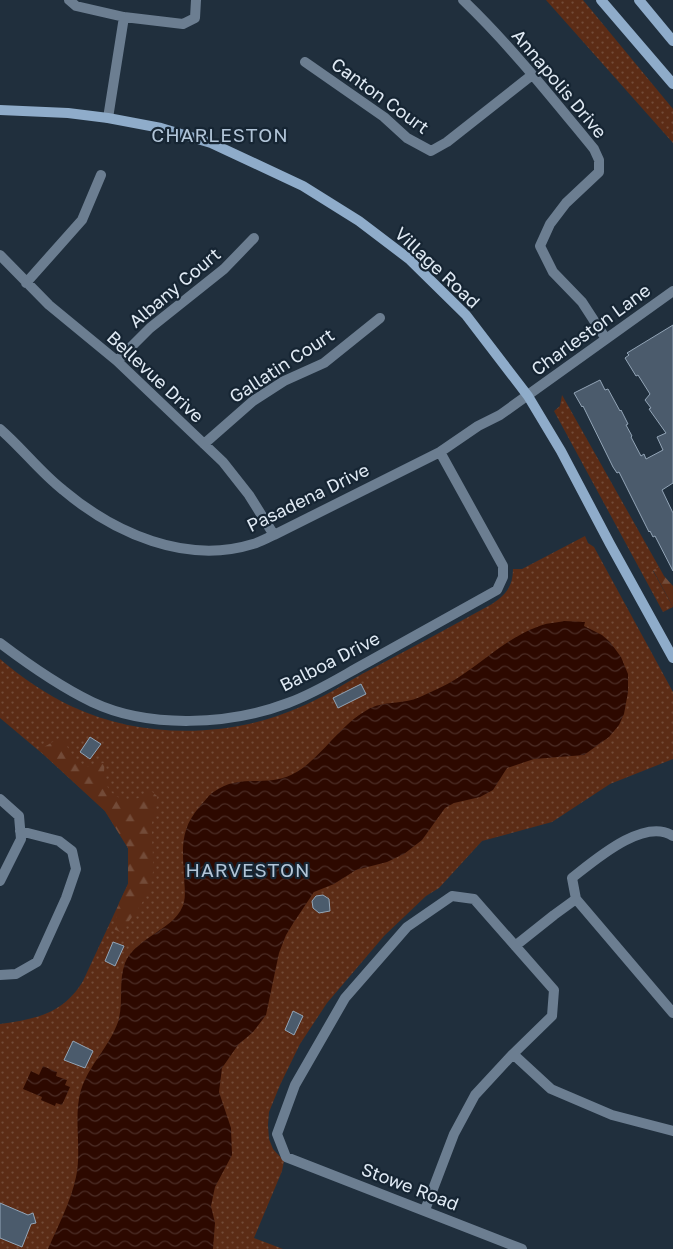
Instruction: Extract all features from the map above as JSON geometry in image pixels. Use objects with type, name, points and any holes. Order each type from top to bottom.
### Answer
[{"type":"street","points":[[69,0],[76,6],[124,17],[184,24],[195,18],[196,0]]},
{"type":"street","name":"Annapolis Drive","points":[[463,0],[486,22],[532,75],[594,149],[599,160],[599,172],[566,204],[550,224],[540,246],[552,272],[582,302],[606,339]]},
{"type":"street","points":[[601,0],[673,84]]},
{"type":"street","points":[[639,0],[673,41]]},
{"type":"street","points":[[108,118],[124,17]]},
{"type":"street","name":"Canton Court","points":[[305,62],[384,117],[407,138],[431,152],[447,142],[532,75]]},
{"type":"street","name":"Village Road","points":[[0,110],[68,113],[108,118],[161,128],[212,143],[303,186],[359,221],[409,259],[466,315],[528,396],[561,451],[610,544],[670,646],[673,658]]},
{"type":"street","points":[[26,282],[82,220],[101,175]]},
{"type":"street","name":"Albany Court","points":[[116,361],[150,328],[224,269],[254,238]]},
{"type":"street","name":"Bellevue Drive","points":[[0,255],[49,305],[116,361],[223,462],[249,495],[274,535]]},
{"type":"street","name":"Charleston Lane","points":[[528,396],[673,291]]},
{"type":"street","name":"Gallatin Court","points":[[204,444],[253,401],[284,381],[324,363],[380,318]]},
{"type":"street","name":"Pasadena Drive","points":[[0,429],[62,490],[102,518],[144,539],[178,548],[206,551],[237,548],[254,544],[274,535],[440,452],[478,426],[500,415],[528,396]]},
{"type":"street","name":"Balboa Drive","points":[[0,643],[32,668],[93,702],[138,716],[163,720],[229,718],[261,712],[288,704],[326,685],[497,590],[503,576],[503,566],[440,452]]},
{"type":"street","points":[[0,798],[19,816],[21,839],[1,876]]},
{"type":"street","points":[[669,834],[649,830],[606,850],[572,878],[576,899],[673,1013]]},
{"type":"street","points":[[0,975],[16,974],[37,962],[66,898],[76,870],[72,851],[59,841],[20,831]]},
{"type":"street","name":"Stowe Road","points":[[515,946],[474,900],[452,896],[407,927],[346,998],[294,1085],[277,1134],[286,1157],[522,1249]]},
{"type":"street","points":[[425,1210],[454,1134],[475,1095],[552,1016],[554,990],[515,946],[576,899]]},
{"type":"street","points":[[513,1054],[551,1090],[612,1115],[673,1131]]},
{"type":"green space","points":[[546,0],[583,0],[673,109],[673,143]]},
{"type":"green space","points":[[562,395],[659,567],[653,571],[673,607],[663,612],[554,411],[560,406]]},
{"type":"green space","points":[[585,536],[588,543],[594,547],[673,692],[673,759],[610,784],[552,822],[482,841],[439,888],[426,896],[384,936],[327,1003],[300,1044],[269,1112],[269,1139],[273,1149],[284,1161],[282,1171],[254,1238],[283,1249],[0,1249],[0,1024],[25,1020],[48,1013],[67,1001],[83,981],[128,884],[128,848],[105,811],[0,718],[0,659],[25,679],[73,707],[128,725],[185,731],[243,725],[271,718],[314,701],[476,613],[492,604],[508,590],[512,580],[513,569],[522,569]]},
{"type":"green space","points":[[659,567],[673,586],[673,607],[653,570]]},
{"type":"green space","points":[[61,737],[73,755],[83,764],[89,767],[105,764],[104,775],[106,784],[117,796],[133,799],[142,796],[150,790],[157,796],[152,822],[153,870],[151,884],[142,902],[120,932],[114,929],[119,903],[128,884],[128,848],[105,811],[39,750]]},
{"type":"water","points":[[564,621],[585,622],[584,626],[602,635],[621,657],[628,674],[628,692],[624,714],[619,725],[609,737],[584,755],[534,759],[507,768],[493,790],[480,797],[454,803],[445,808],[422,840],[404,854],[387,862],[356,870],[334,884],[314,892],[286,935],[279,953],[266,1015],[253,1032],[238,1045],[222,1068],[219,1092],[231,1128],[232,1155],[215,1187],[211,1206],[215,1223],[213,1249],[48,1249],[68,1204],[76,1177],[78,1166],[78,1111],[81,1090],[89,1072],[110,1040],[118,1022],[125,963],[138,946],[174,919],[184,902],[184,838],[189,822],[200,806],[212,793],[232,783],[280,779],[291,775],[311,761],[347,725],[367,710],[380,705],[420,697],[456,679],[515,637],[543,625]]},
{"type":"water","points":[[43,1066],[57,1072],[56,1076],[67,1080],[65,1085],[70,1087],[62,1105],[56,1103],[55,1106],[41,1100],[42,1097],[23,1089],[31,1071],[39,1075]]},
{"type":"building","points":[[673,325],[673,483],[662,490],[673,513],[673,571],[655,536],[653,537],[649,532],[619,472],[617,473],[613,467],[583,406],[574,393],[600,380],[605,390],[608,389],[621,410],[628,424],[626,425],[631,437],[641,456],[644,454],[646,459],[663,450],[657,437],[666,433],[645,400],[650,394],[625,358],[629,355],[627,353]]},
{"type":"building","points":[[361,684],[366,694],[338,708],[333,698]]},
{"type":"building","points":[[90,737],[101,744],[90,759],[80,752]]},
{"type":"building","points":[[323,895],[329,899],[330,911],[319,913],[313,908],[312,901],[316,896]]},
{"type":"building","points":[[113,942],[124,946],[115,966],[105,961]]},
{"type":"building","points":[[293,1011],[303,1016],[294,1035],[285,1030]]},
{"type":"building","points":[[73,1041],[93,1051],[85,1068],[64,1060]]},
{"type":"building","points":[[0,1203],[28,1215],[33,1213],[36,1223],[31,1224],[22,1247],[0,1238]]},
{"type":"district","name":"CHARLESTON","points":[[220,135]]},
{"type":"district","name":"HARVESTON","points":[[248,870]]}]
